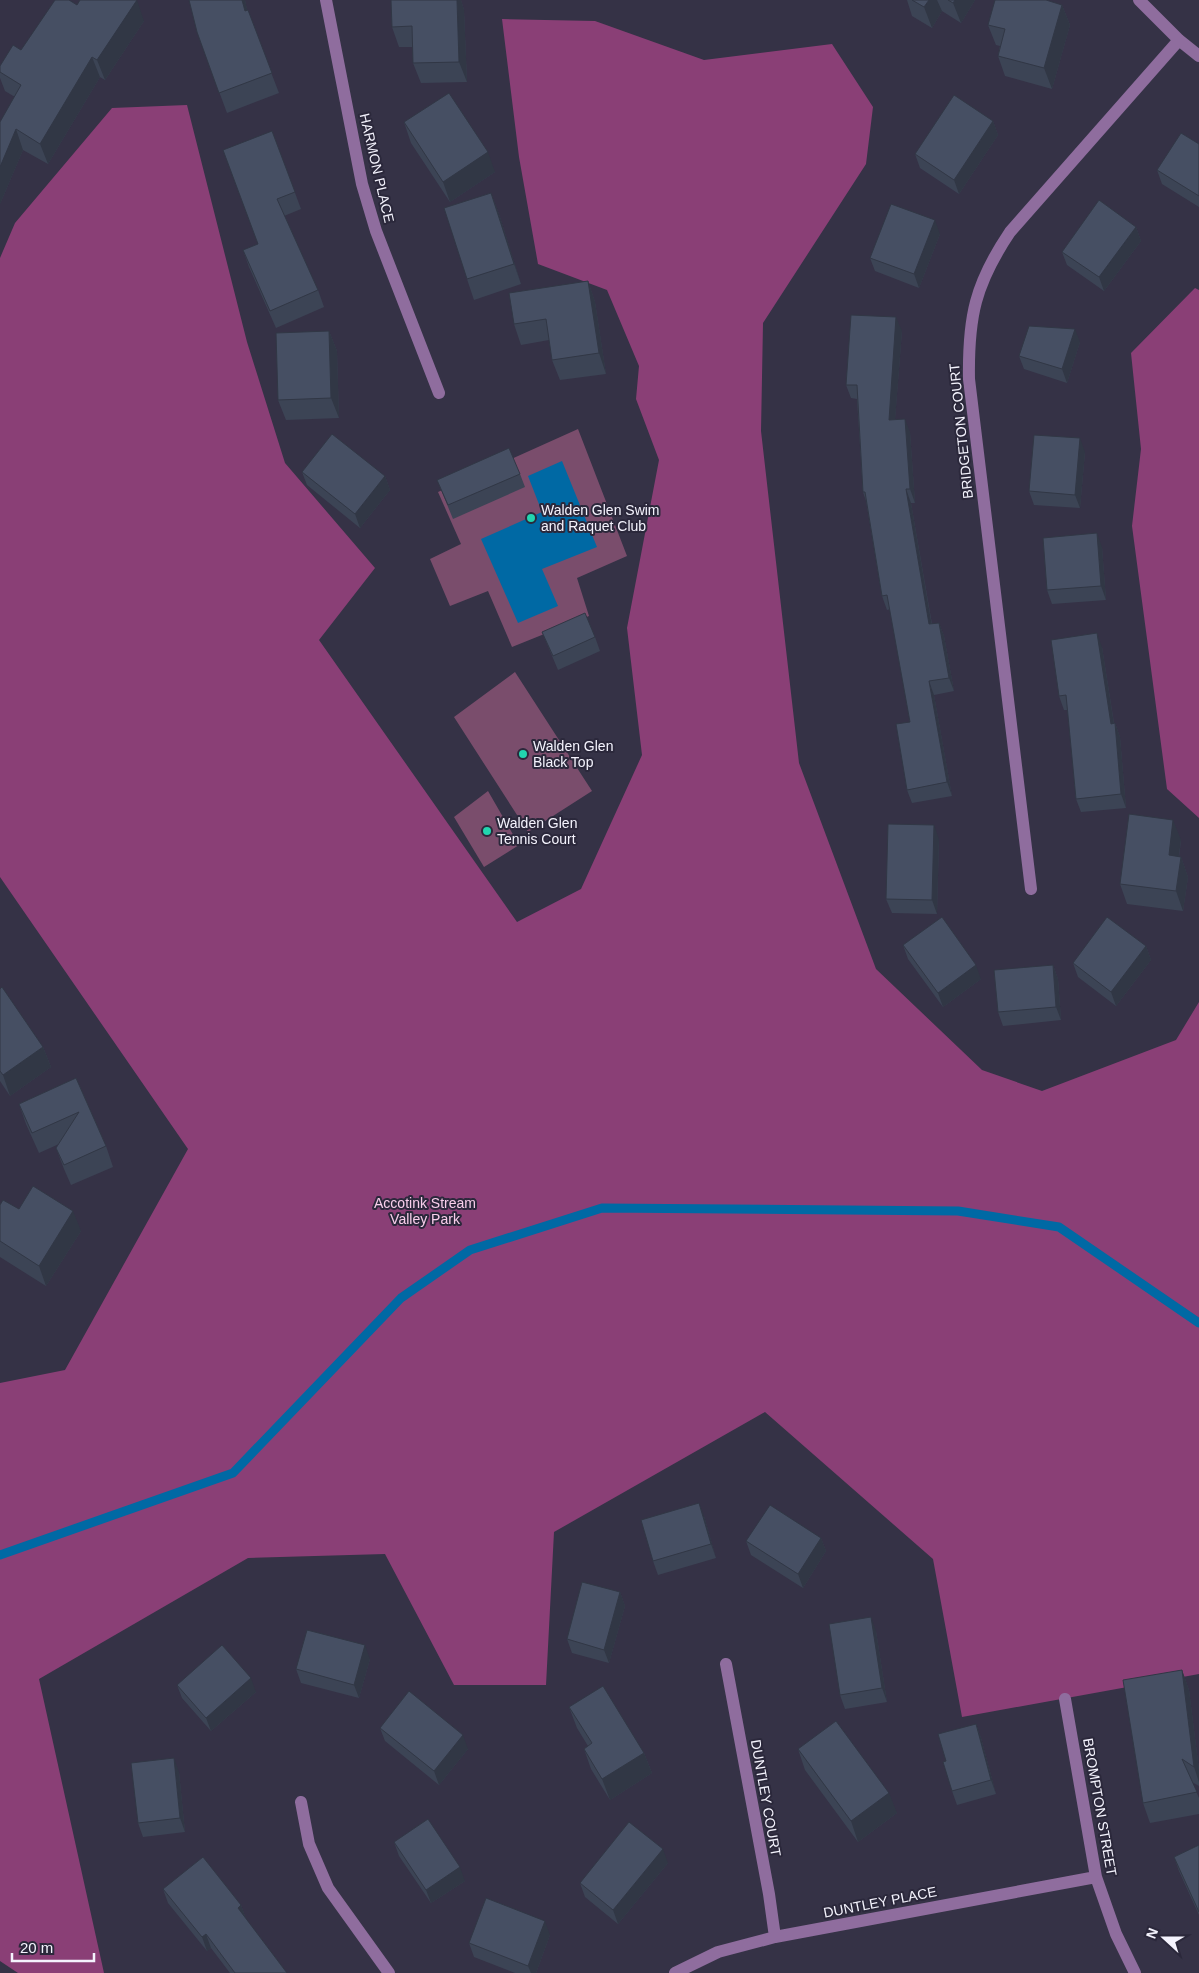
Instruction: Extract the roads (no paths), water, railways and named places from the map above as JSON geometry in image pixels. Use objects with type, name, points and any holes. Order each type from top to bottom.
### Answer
[{"type":"street","name":"HARMON PLACE","points":[[326,0],[362,184],[376,231],[439,392]]},
{"type":"street","points":[[1139,0],[1179,40],[1199,56]]},
{"type":"street","name":"BRIDGETON COURT","points":[[1031,889],[969,379],[968,341],[974,307],[983,279],[1010,232],[1179,40]]},
{"type":"street","name":"DUNTLEY COURT","points":[[726,1664],[769,1894],[775,1937]]},
{"type":"street","name":"BROMPTON STREET","points":[[1065,1700],[1096,1877],[1116,1934],[1135,1973]]},
{"type":"street","points":[[302,1802],[309,1844],[328,1888],[389,1973]]},
{"type":"street","name":"DUNTLEY PLACE","points":[[675,1973],[718,1952],[775,1937],[1096,1877]]},
{"type":"water","points":[[562,461],[597,547],[542,569],[558,606],[518,623],[481,539],[542,512],[528,476]]},
{"type":"waterway","points":[[0,1555],[233,1473],[401,1298],[470,1250],[602,1208],[958,1211],[1059,1227],[1199,1323]]},
{"type":"place","name":"Walden Glen Swim and Raquet Club","points":[[531,518]]},
{"type":"place","name":"Walden Glen Black Top","points":[[523,754]]},
{"type":"place","name":"Walden Glen Tennis Court","points":[[487,831]]},
{"type":"park label","name":"Accotink Stream Valley Park","points":[[425,1212]]}]
